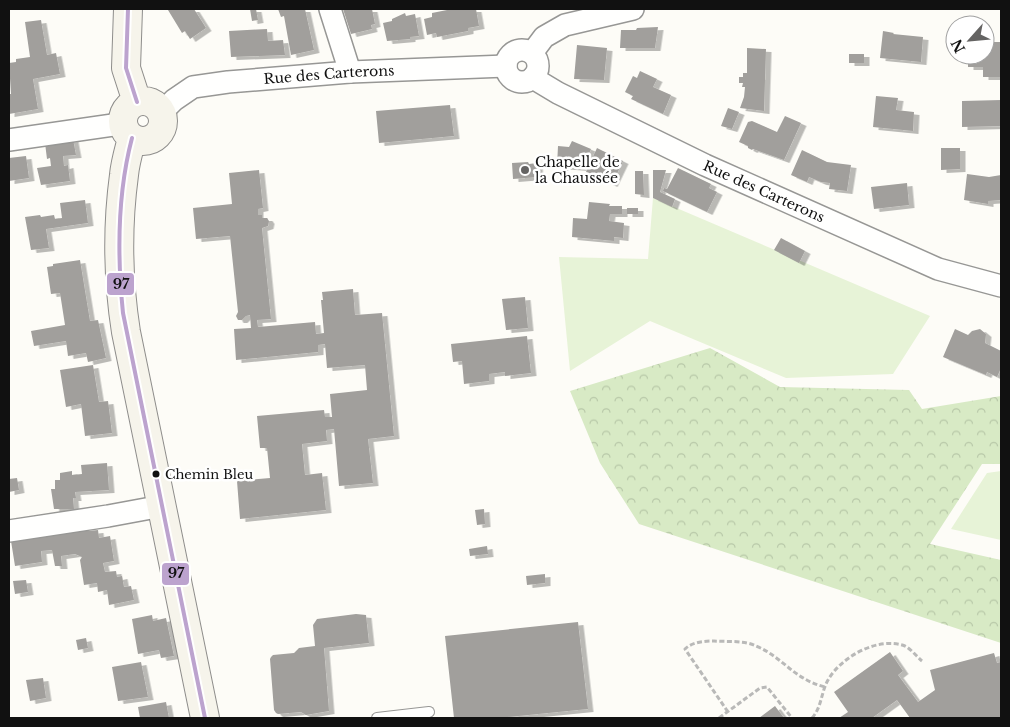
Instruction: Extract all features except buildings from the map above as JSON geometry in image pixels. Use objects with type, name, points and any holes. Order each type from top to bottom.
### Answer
[{"type":"street","points":[[9,140],[113,125],[128,132],[140,141],[148,141],[156,137],[161,130],[163,121],[149,107],[126,68],[128,9]]},
{"type":"street","points":[[330,9],[350,72]]},
{"type":"street","points":[[532,53],[544,37],[565,25],[633,9]]},
{"type":"street","points":[[522,50],[532,53],[538,61],[538,67],[534,76],[530,80],[520,81],[510,76],[506,66],[509,57],[513,53],[522,50]]},
{"type":"street","name":"Rue des Carterons","points":[[149,107],[174,100],[193,88],[228,82],[350,72],[506,66]]},
{"type":"street","name":"Rue des Carterons","points":[[534,76],[538,81],[558,93],[705,164],[938,268],[1001,286]]},
{"type":"street","points":[[149,107],[129,107],[124,116],[128,132],[121,204],[119,275],[121,299],[205,718]]},
{"type":"street","points":[[9,530],[108,516],[162,506]]},
{"type":"lane","points":[[378,718],[429,712]]},
{"type":"path","points":[[728,712],[685,649],[690,644],[710,641],[754,645],[768,652],[804,679],[825,687]]},
{"type":"path","points":[[812,718],[818,709],[825,687],[833,672],[842,663],[861,650],[889,644],[905,646],[922,662]]},
{"type":"path","points":[[720,718],[760,688],[768,687],[792,718]]},
{"type":"green space","points":[[653,198],[930,316],[893,374],[786,378],[650,321],[570,371],[559,257],[648,259]]},
{"type":"green space","points":[[710,348],[780,387],[909,390],[922,409],[1001,396],[1001,464],[982,464],[930,544],[1001,560],[1001,643],[639,524],[600,463],[570,391]]},
{"type":"green space","points":[[1001,471],[1001,540],[951,529],[987,473]]},
{"type":"transit line","name":"97","points":[[128,9],[126,68],[137,102]]},
{"type":"transit line","name":"97","points":[[132,138],[123,181],[121,203],[119,247],[123,313],[205,718]]},
{"type":"place","name":"Chapelle de la Chaussée","points":[[525,170]]},
{"type":"place","name":"Chemin Bleu","points":[[156,474]]}]
